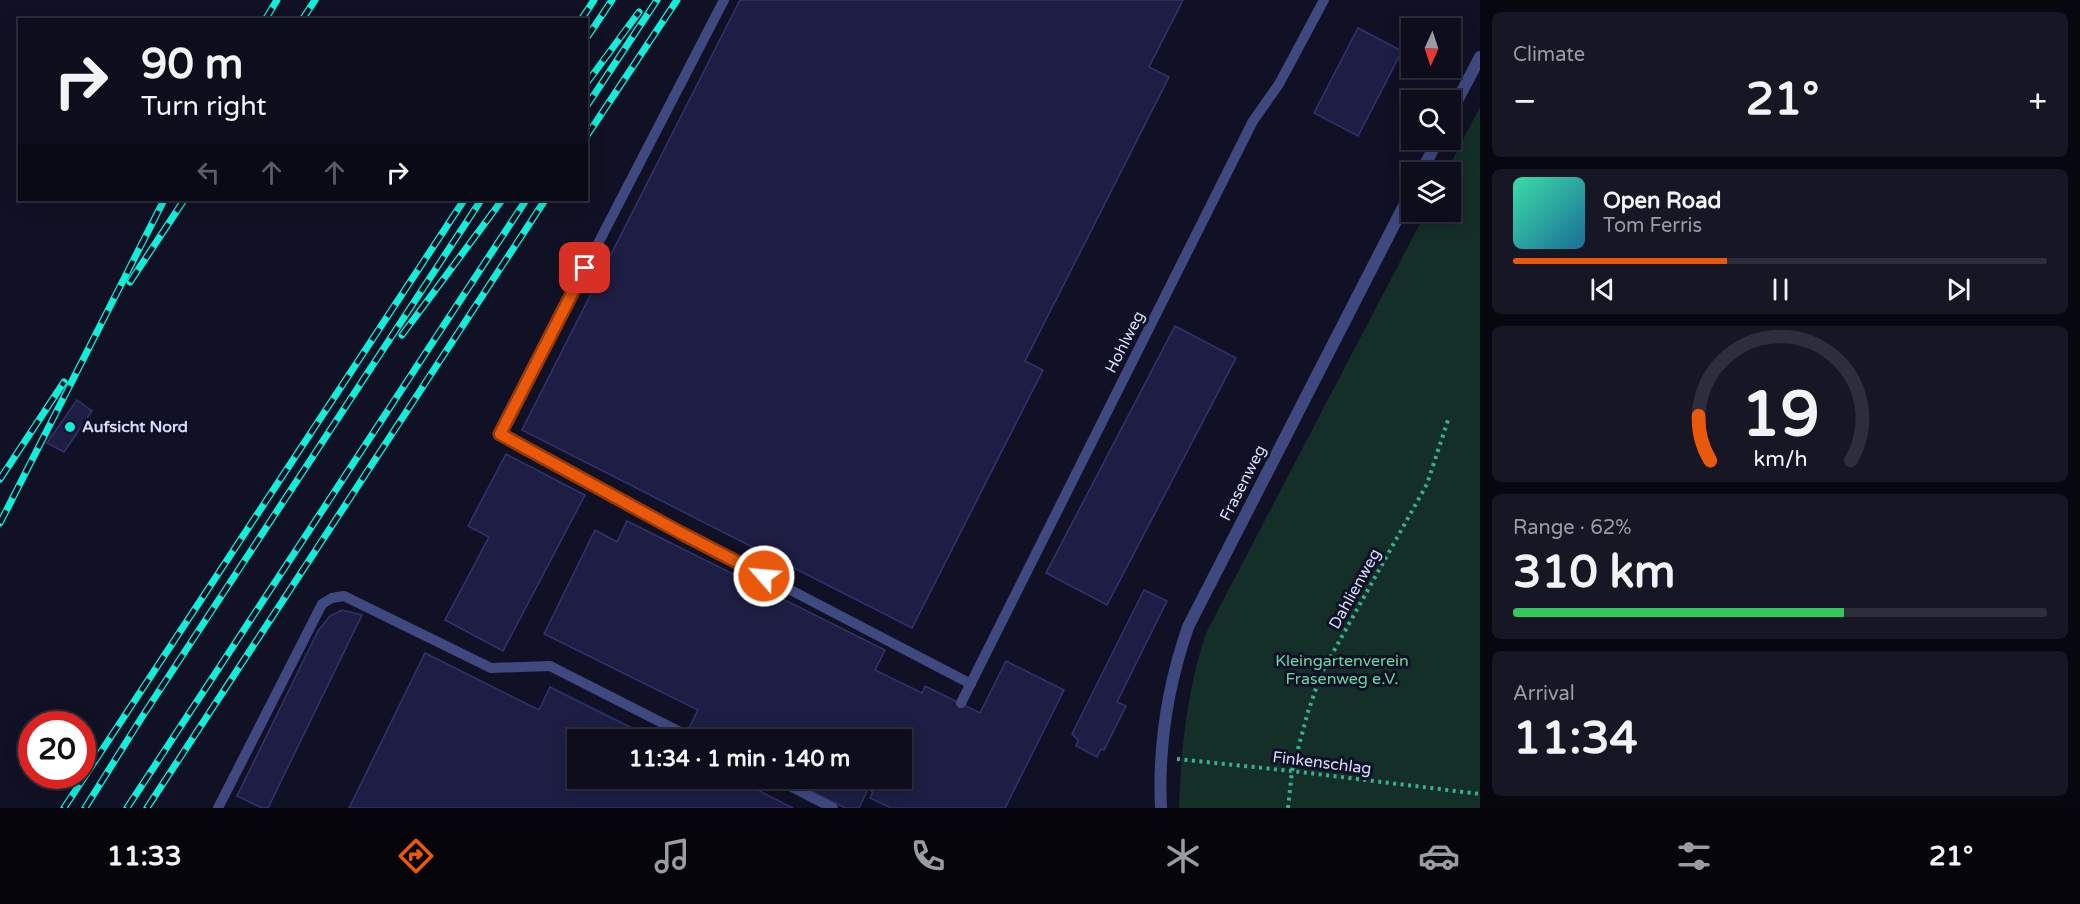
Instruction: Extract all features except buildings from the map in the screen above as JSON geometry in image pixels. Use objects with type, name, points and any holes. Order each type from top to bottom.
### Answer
[{"type":"street","points":[[1461,93],[1480,57]]},
{"type":"street","name":"Frasenweg","points":[[1161,808],[1161,757],[1167,711],[1175,664],[1188,627],[1401,211]]},
{"type":"lane","points":[[724,0],[500,434],[681,533],[971,684]]},
{"type":"lane","name":"Hohlweg","points":[[961,703],[1253,121],[1279,84],[1324,0]]},
{"type":"lane","points":[[218,808],[322,604],[332,598],[344,596],[491,668],[550,666],[674,729]]},
{"type":"lane","points":[[796,789],[833,808]]},
{"type":"path","name":"Dahlienweg","points":[[1288,808],[1293,771],[1308,712],[1321,674],[1427,484],[1448,420]]},
{"type":"path","name":"Finkenschlag","points":[[1161,757],[1480,794]]},
{"type":"green space","name":"Kleingartenverein Frasenweg e.V.","points":[[1480,107],[1480,808],[1179,808],[1186,719],[1194,676],[1206,633],[1421,222],[1461,222],[1461,162],[1451,162],[1458,150],[1461,150],[1461,143]]},
{"type":"railway","points":[[266,18],[277,0]]},
{"type":"railway","points":[[303,18],[315,0]]},
{"type":"railway","points":[[582,18],[594,0]]},
{"type":"railway","points":[[588,36],[612,0]]},
{"type":"railway","points":[[588,104],[657,0]]},
{"type":"railway","points":[[588,134],[677,0]]},
{"type":"railway","points":[[588,81],[639,12]]},
{"type":"railway","points":[[0,523],[163,201]]},
{"type":"railway","points":[[130,282],[183,201]]},
{"type":"railway","points":[[64,808],[463,201]]},
{"type":"railway","points":[[85,808],[142,717],[480,201]]},
{"type":"railway","points":[[402,335],[501,201]]},
{"type":"railway","points":[[127,808],[525,201]]},
{"type":"railway","points":[[147,808],[544,201]]},
{"type":"railway","points":[[0,479],[64,382]]},
{"type":"place","name":"Aufsicht Nord","points":[[70,427]]},
{"type":"route","points":[[585,268],[500,434],[764,576]]}]
